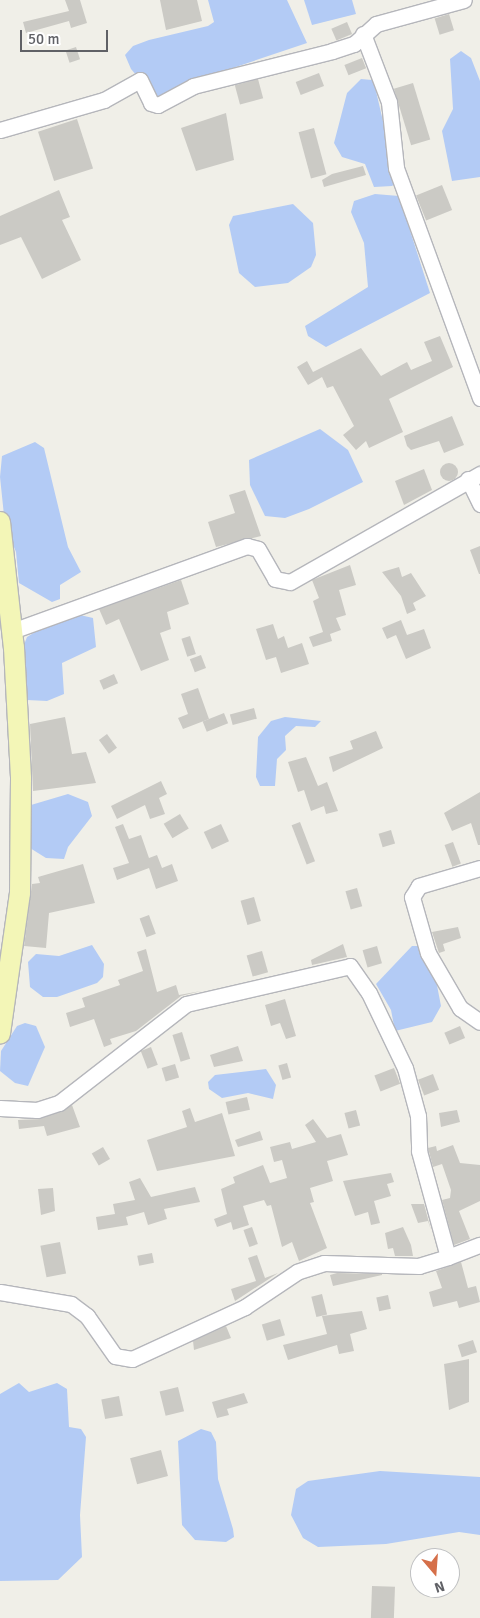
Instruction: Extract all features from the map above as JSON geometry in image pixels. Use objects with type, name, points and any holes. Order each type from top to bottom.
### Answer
[{"type":"main road","points":[[0,522],[12,631],[21,779],[20,893],[0,1034]]},
{"type":"street","points":[[0,130],[104,100],[140,80],[151,102],[158,105],[218,78],[347,46],[376,24],[464,0]]},
{"type":"street","points":[[363,34],[389,102],[396,168],[480,398]]},
{"type":"street","points":[[12,631],[247,546],[258,549],[275,580],[290,582],[474,476],[480,504]]},
{"type":"street","points":[[480,868],[419,886],[412,897],[428,953],[460,1008],[480,1022]]},
{"type":"street","points":[[0,1108],[37,1110],[59,1103],[186,1004],[350,966],[369,993],[405,1068],[418,1116],[418,1151],[448,1257]]},
{"type":"street","points":[[0,1292],[71,1304],[87,1316],[115,1356],[132,1359],[244,1307],[297,1272],[324,1263],[419,1266],[480,1245]]},
{"type":"water","points":[[208,0],[287,0],[307,43],[182,85],[156,98],[131,69],[125,55],[133,46],[149,40],[208,26],[214,22]]},
{"type":"water","points":[[304,0],[352,0],[356,14],[312,25]]},
{"type":"water","points":[[461,51],[471,58],[480,81],[480,177],[452,181],[442,131],[453,109],[450,59]]},
{"type":"water","points":[[361,79],[372,80],[376,91],[397,182],[392,186],[374,187],[365,164],[342,157],[334,143],[347,93]]},
{"type":"water","points":[[375,194],[399,196],[430,293],[326,347],[308,336],[305,326],[368,287],[364,243],[351,212],[354,201]]},
{"type":"water","points":[[293,204],[313,223],[316,255],[311,267],[288,283],[255,287],[239,273],[229,225],[233,216]]},
{"type":"water","points":[[320,429],[348,450],[363,482],[309,509],[285,518],[265,516],[250,485],[249,460]]},
{"type":"water","points":[[35,442],[44,448],[68,547],[81,572],[60,585],[60,599],[52,602],[19,583],[16,552],[5,525],[0,477],[2,456]]},
{"type":"water","points":[[80,615],[93,618],[96,647],[62,663],[64,694],[47,701],[27,700],[22,650],[27,637],[50,623]]},
{"type":"water","points":[[285,717],[321,721],[315,727],[296,726],[285,736],[286,750],[277,759],[275,786],[260,786],[256,777],[258,737],[271,721]]},
{"type":"water","points":[[68,794],[88,802],[92,816],[68,847],[64,859],[46,858],[30,848],[31,805]]},
{"type":"water","points":[[92,945],[104,964],[103,977],[97,983],[57,997],[43,997],[30,987],[28,962],[36,954],[59,956]]},
{"type":"water","points":[[412,946],[419,946],[435,975],[441,1006],[432,1022],[395,1031],[391,1010],[376,984]]},
{"type":"water","points":[[25,1023],[36,1026],[45,1047],[28,1086],[15,1083],[0,1071],[1,1051],[17,1026]]},
{"type":"water","points":[[266,1069],[276,1085],[273,1099],[248,1093],[222,1098],[209,1089],[208,1082],[215,1075]]},
{"type":"water","points":[[19,1383],[29,1392],[57,1383],[67,1389],[69,1427],[81,1429],[86,1437],[80,1515],[82,1557],[58,1580],[0,1581],[0,1394]]},
{"type":"water","points":[[201,1429],[211,1432],[216,1442],[218,1479],[234,1537],[226,1542],[195,1540],[182,1525],[178,1441]]},
{"type":"water","points":[[380,1471],[480,1477],[480,1535],[459,1532],[386,1544],[318,1547],[303,1538],[291,1515],[296,1489],[308,1481]]},
{"type":"building","points":[[65,0],[80,0],[87,23],[71,28],[69,21],[26,33],[23,22],[69,11]]},
{"type":"building","points":[[160,0],[197,0],[202,21],[166,30]]},
{"type":"building","points":[[449,14],[454,30],[440,35],[435,18]]},
{"type":"building","points":[[347,22],[352,34],[336,41],[331,29]]},
{"type":"building","points":[[76,47],[80,59],[70,63],[66,50]]},
{"type":"building","points":[[362,58],[366,68],[349,75],[344,65]]},
{"type":"building","points":[[319,73],[324,86],[301,95],[296,82]]},
{"type":"building","points":[[258,79],[263,98],[240,105],[235,85]]},
{"type":"building","points":[[413,83],[430,139],[411,145],[394,89]]},
{"type":"building","points":[[226,113],[234,160],[196,171],[181,128]]},
{"type":"building","points":[[77,119],[93,168],[54,181],[38,132]]},
{"type":"building","points":[[314,128],[326,174],[311,179],[299,132]]},
{"type":"building","points":[[363,166],[366,175],[324,187],[322,180],[332,174]]},
{"type":"building","points":[[442,185],[452,210],[426,221],[416,195]]},
{"type":"building","points":[[59,190],[70,217],[62,220],[81,260],[42,279],[21,237],[0,245],[0,216]]},
{"type":"building","points":[[440,336],[453,367],[389,399],[403,432],[369,448],[366,441],[356,450],[343,435],[354,426],[333,386],[327,388],[322,377],[308,385],[297,367],[307,361],[313,372],[361,348],[381,376],[407,362],[411,370],[432,361],[424,342]]},
{"type":"building","points":[[452,416],[464,445],[444,453],[439,441],[411,450],[407,446],[404,436]]},
{"type":"building","points":[[449,463],[455,466],[458,472],[455,478],[449,481],[443,478],[440,472],[443,466]]},
{"type":"building","points":[[424,469],[432,490],[404,505],[395,481]]},
{"type":"building","points":[[245,490],[261,536],[216,547],[208,522],[235,513],[229,495]]},
{"type":"building","points":[[480,546],[480,574],[479,574],[470,550]]},
{"type":"building","points":[[350,565],[356,585],[339,590],[346,615],[336,618],[341,630],[330,634],[332,641],[313,647],[309,637],[323,632],[313,601],[319,598],[312,580]]},
{"type":"building","points":[[399,567],[402,577],[411,573],[426,596],[413,603],[416,610],[407,614],[401,596],[382,572]]},
{"type":"building","points":[[181,580],[189,604],[167,612],[171,629],[160,633],[169,660],[141,671],[119,619],[106,625],[99,609]]},
{"type":"building","points":[[401,620],[407,635],[424,629],[431,648],[406,659],[396,635],[387,639],[382,628]]},
{"type":"building","points":[[273,624],[278,639],[284,636],[288,648],[302,643],[309,664],[281,673],[276,657],[266,660],[256,629]]},
{"type":"building","points":[[190,636],[196,654],[187,657],[181,639]]},
{"type":"building","points":[[201,655],[206,668],[195,672],[190,659]]},
{"type":"building","points":[[114,674],[118,683],[103,690],[99,681]]},
{"type":"building","points":[[198,688],[209,719],[183,729],[178,718],[188,714],[181,694]]},
{"type":"building","points":[[254,708],[257,719],[233,725],[230,714]]},
{"type":"building","points":[[224,713],[228,723],[207,732],[203,722]]},
{"type":"building","points":[[65,717],[72,754],[86,752],[96,783],[33,791],[30,724]]},
{"type":"building","points":[[376,731],[383,748],[333,772],[329,757],[353,749],[350,741]]},
{"type":"building","points":[[107,734],[117,748],[109,754],[99,740]]},
{"type":"building","points":[[306,757],[318,786],[327,782],[338,811],[326,814],[324,806],[311,811],[304,790],[298,792],[288,762]]},
{"type":"building","points":[[161,781],[167,794],[159,798],[165,814],[150,819],[145,805],[117,819],[111,806]]},
{"type":"building","points":[[480,792],[480,845],[478,845],[471,823],[452,831],[444,813]]},
{"type":"building","points":[[180,814],[189,829],[172,838],[164,824]]},
{"type":"building","points":[[300,822],[315,861],[307,864],[292,825]]},
{"type":"building","points":[[123,824],[129,839],[141,835],[149,858],[157,855],[162,868],[172,864],[178,881],[156,889],[149,868],[117,880],[113,868],[129,863],[115,827]]},
{"type":"building","points":[[221,824],[229,841],[212,849],[204,832]]},
{"type":"building","points":[[391,830],[395,843],[383,847],[379,834]]},
{"type":"building","points":[[453,842],[461,864],[452,867],[445,845]]},
{"type":"building","points":[[83,864],[95,903],[49,913],[46,948],[24,946],[32,884],[40,883],[38,877]]},
{"type":"building","points":[[357,888],[362,906],[351,910],[345,891]]},
{"type":"building","points":[[254,897],[261,921],[247,925],[241,901]]},
{"type":"building","points":[[149,915],[156,934],[146,937],[140,918]]},
{"type":"building","points":[[458,927],[461,938],[443,944],[445,951],[439,953],[432,932]]},
{"type":"building","points":[[343,944],[347,957],[312,965],[311,960]]},
{"type":"building","points":[[377,946],[382,963],[368,967],[363,950]]},
{"type":"building","points":[[146,949],[157,992],[176,985],[179,995],[201,991],[181,996],[136,1031],[110,1039],[112,1044],[104,1047],[94,1019],[70,1027],[66,1013],[85,1007],[82,998],[120,985],[118,980],[143,971],[137,952]]},
{"type":"building","points":[[262,951],[268,972],[253,977],[247,955]]},
{"type":"building","points":[[285,999],[296,1036],[286,1039],[280,1023],[271,1026],[265,1005]]},
{"type":"building","points":[[460,1026],[465,1038],[449,1045],[444,1033]]},
{"type":"building","points":[[182,1032],[190,1059],[181,1062],[172,1035]]},
{"type":"building","points":[[238,1046],[243,1061],[214,1067],[210,1055]]},
{"type":"building","points":[[151,1047],[158,1065],[148,1069],[141,1051]]},
{"type":"building","points":[[287,1063],[291,1077],[282,1080],[278,1065]]},
{"type":"building","points":[[175,1064],[179,1077],[166,1081],[162,1068]]},
{"type":"building","points":[[394,1068],[400,1084],[380,1091],[374,1076]]},
{"type":"building","points":[[433,1074],[439,1090],[424,1096],[418,1080]]},
{"type":"building","points":[[247,1097],[250,1110],[228,1115],[226,1102]]},
{"type":"building","points":[[72,1105],[80,1127],[47,1136],[44,1126],[19,1129],[18,1120],[40,1119]]},
{"type":"building","points":[[190,1108],[195,1122],[222,1113],[235,1156],[157,1171],[147,1140],[187,1127],[182,1111]]},
{"type":"building","points":[[356,1110],[360,1125],[349,1129],[344,1113]]},
{"type":"building","points":[[457,1110],[460,1122],[441,1127],[439,1113]]},
{"type":"building","points":[[313,1119],[327,1138],[341,1134],[348,1155],[327,1161],[333,1181],[310,1188],[314,1202],[310,1203],[327,1248],[299,1261],[292,1242],[282,1247],[271,1205],[267,1206],[264,1200],[243,1206],[249,1225],[233,1230],[231,1222],[217,1227],[214,1219],[227,1214],[221,1189],[235,1183],[233,1177],[263,1165],[270,1183],[287,1178],[282,1160],[274,1162],[270,1147],[290,1142],[292,1149],[316,1142],[305,1125]]},
{"type":"building","points":[[260,1131],[263,1140],[238,1147],[235,1140]]},
{"type":"building","points":[[453,1145],[460,1163],[480,1165],[480,1201],[459,1211],[470,1239],[454,1245],[442,1200],[450,1198],[451,1190],[442,1164],[433,1167],[428,1148],[436,1146],[437,1151]]},
{"type":"building","points":[[103,1147],[110,1159],[99,1166],[92,1154]]},
{"type":"building","points":[[391,1173],[394,1182],[387,1184],[391,1196],[374,1201],[380,1223],[371,1225],[368,1212],[355,1216],[343,1181]]},
{"type":"building","points":[[140,1178],[151,1197],[195,1187],[200,1202],[164,1209],[167,1219],[148,1225],[144,1212],[126,1217],[128,1225],[98,1230],[96,1217],[115,1214],[113,1204],[135,1200],[129,1182]]},
{"type":"building","points":[[53,1188],[55,1211],[41,1215],[38,1189]]},
{"type":"building","points":[[411,1204],[424,1204],[431,1230],[428,1221],[418,1223]]},
{"type":"building","points":[[252,1227],[258,1244],[249,1247],[243,1230]]},
{"type":"building","points":[[403,1227],[411,1245],[413,1256],[395,1256],[393,1248],[388,1249],[385,1233]]},
{"type":"building","points":[[60,1242],[66,1273],[46,1277],[40,1246]]},
{"type":"building","points":[[152,1253],[154,1263],[139,1266],[137,1256]]},
{"type":"building","points":[[257,1255],[265,1278],[278,1273],[235,1301],[231,1289],[256,1281],[248,1258]]},
{"type":"building","points":[[461,1262],[468,1288],[476,1286],[480,1302],[459,1308],[457,1301],[433,1307],[429,1292],[442,1288],[436,1271]]},
{"type":"building","points":[[337,1273],[382,1275],[333,1286],[330,1275]]},
{"type":"building","points":[[322,1294],[327,1314],[316,1317],[311,1297]]},
{"type":"building","points":[[388,1295],[391,1309],[379,1311],[376,1297]]},
{"type":"building","points":[[362,1311],[367,1329],[350,1334],[354,1351],[339,1354],[337,1345],[288,1360],[283,1345],[327,1334],[322,1316]]},
{"type":"building","points":[[280,1319],[285,1335],[267,1341],[262,1325]]},
{"type":"building","points":[[226,1326],[231,1338],[194,1350],[193,1341]]},
{"type":"building","points":[[473,1340],[477,1352],[462,1357],[458,1345]]},
{"type":"building","points":[[469,1359],[469,1402],[449,1410],[444,1364]]},
{"type":"building","points":[[178,1387],[184,1411],[166,1416],[160,1392]]},
{"type":"building","points":[[244,1393],[248,1403],[227,1409],[229,1415],[217,1418],[212,1402]]},
{"type":"building","points":[[119,1396],[123,1416],[105,1419],[101,1399]]},
{"type":"building","points":[[161,1450],[168,1476],[137,1484],[130,1458]]},
{"type":"building","points":[[372,1586],[395,1587],[394,1618],[371,1618]]}]
